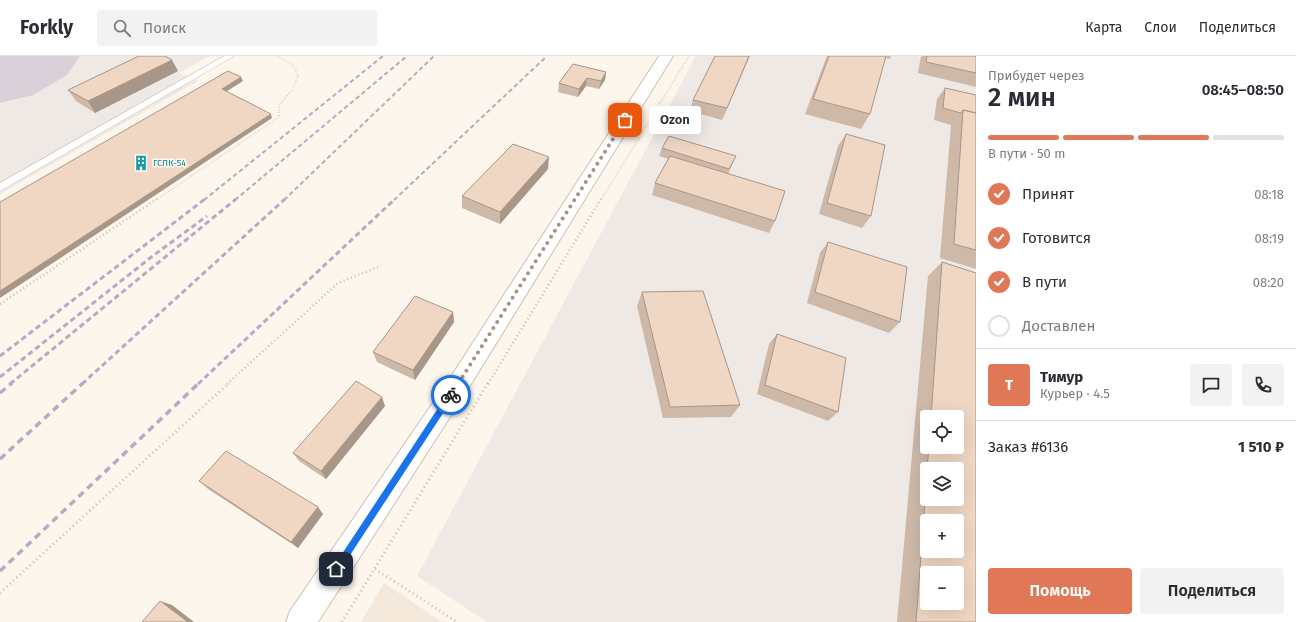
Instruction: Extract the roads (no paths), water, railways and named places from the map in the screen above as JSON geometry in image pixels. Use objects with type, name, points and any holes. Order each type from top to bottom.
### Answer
[{"type":"main road","points":[[301,622],[460,382],[666,56]]},
{"type":"lane","points":[[0,188],[230,56]]},
{"type":"railway","points":[[204,200],[383,56]]},
{"type":"railway","points":[[235,200],[407,56]]},
{"type":"railway","points":[[284,200],[434,56]]},
{"type":"railway","points":[[394,200],[547,56]]},
{"type":"railway","points":[[0,356],[205,199]]},
{"type":"railway","points":[[10,384],[236,199]]},
{"type":"railway","points":[[82,384],[285,199]]},
{"type":"railway","points":[[198,384],[395,199]]},
{"type":"railway","points":[[0,377],[150,258],[207,216]]},
{"type":"railway","points":[[0,393],[12,383]]},
{"type":"railway","points":[[0,459],[83,383]]},
{"type":"railway","points":[[0,571],[199,383]]},
{"type":"place","name":"Ozon","points":[[625,120]]},
{"type":"place","name":"ГСПК-54","points":[[141,163]]}]
